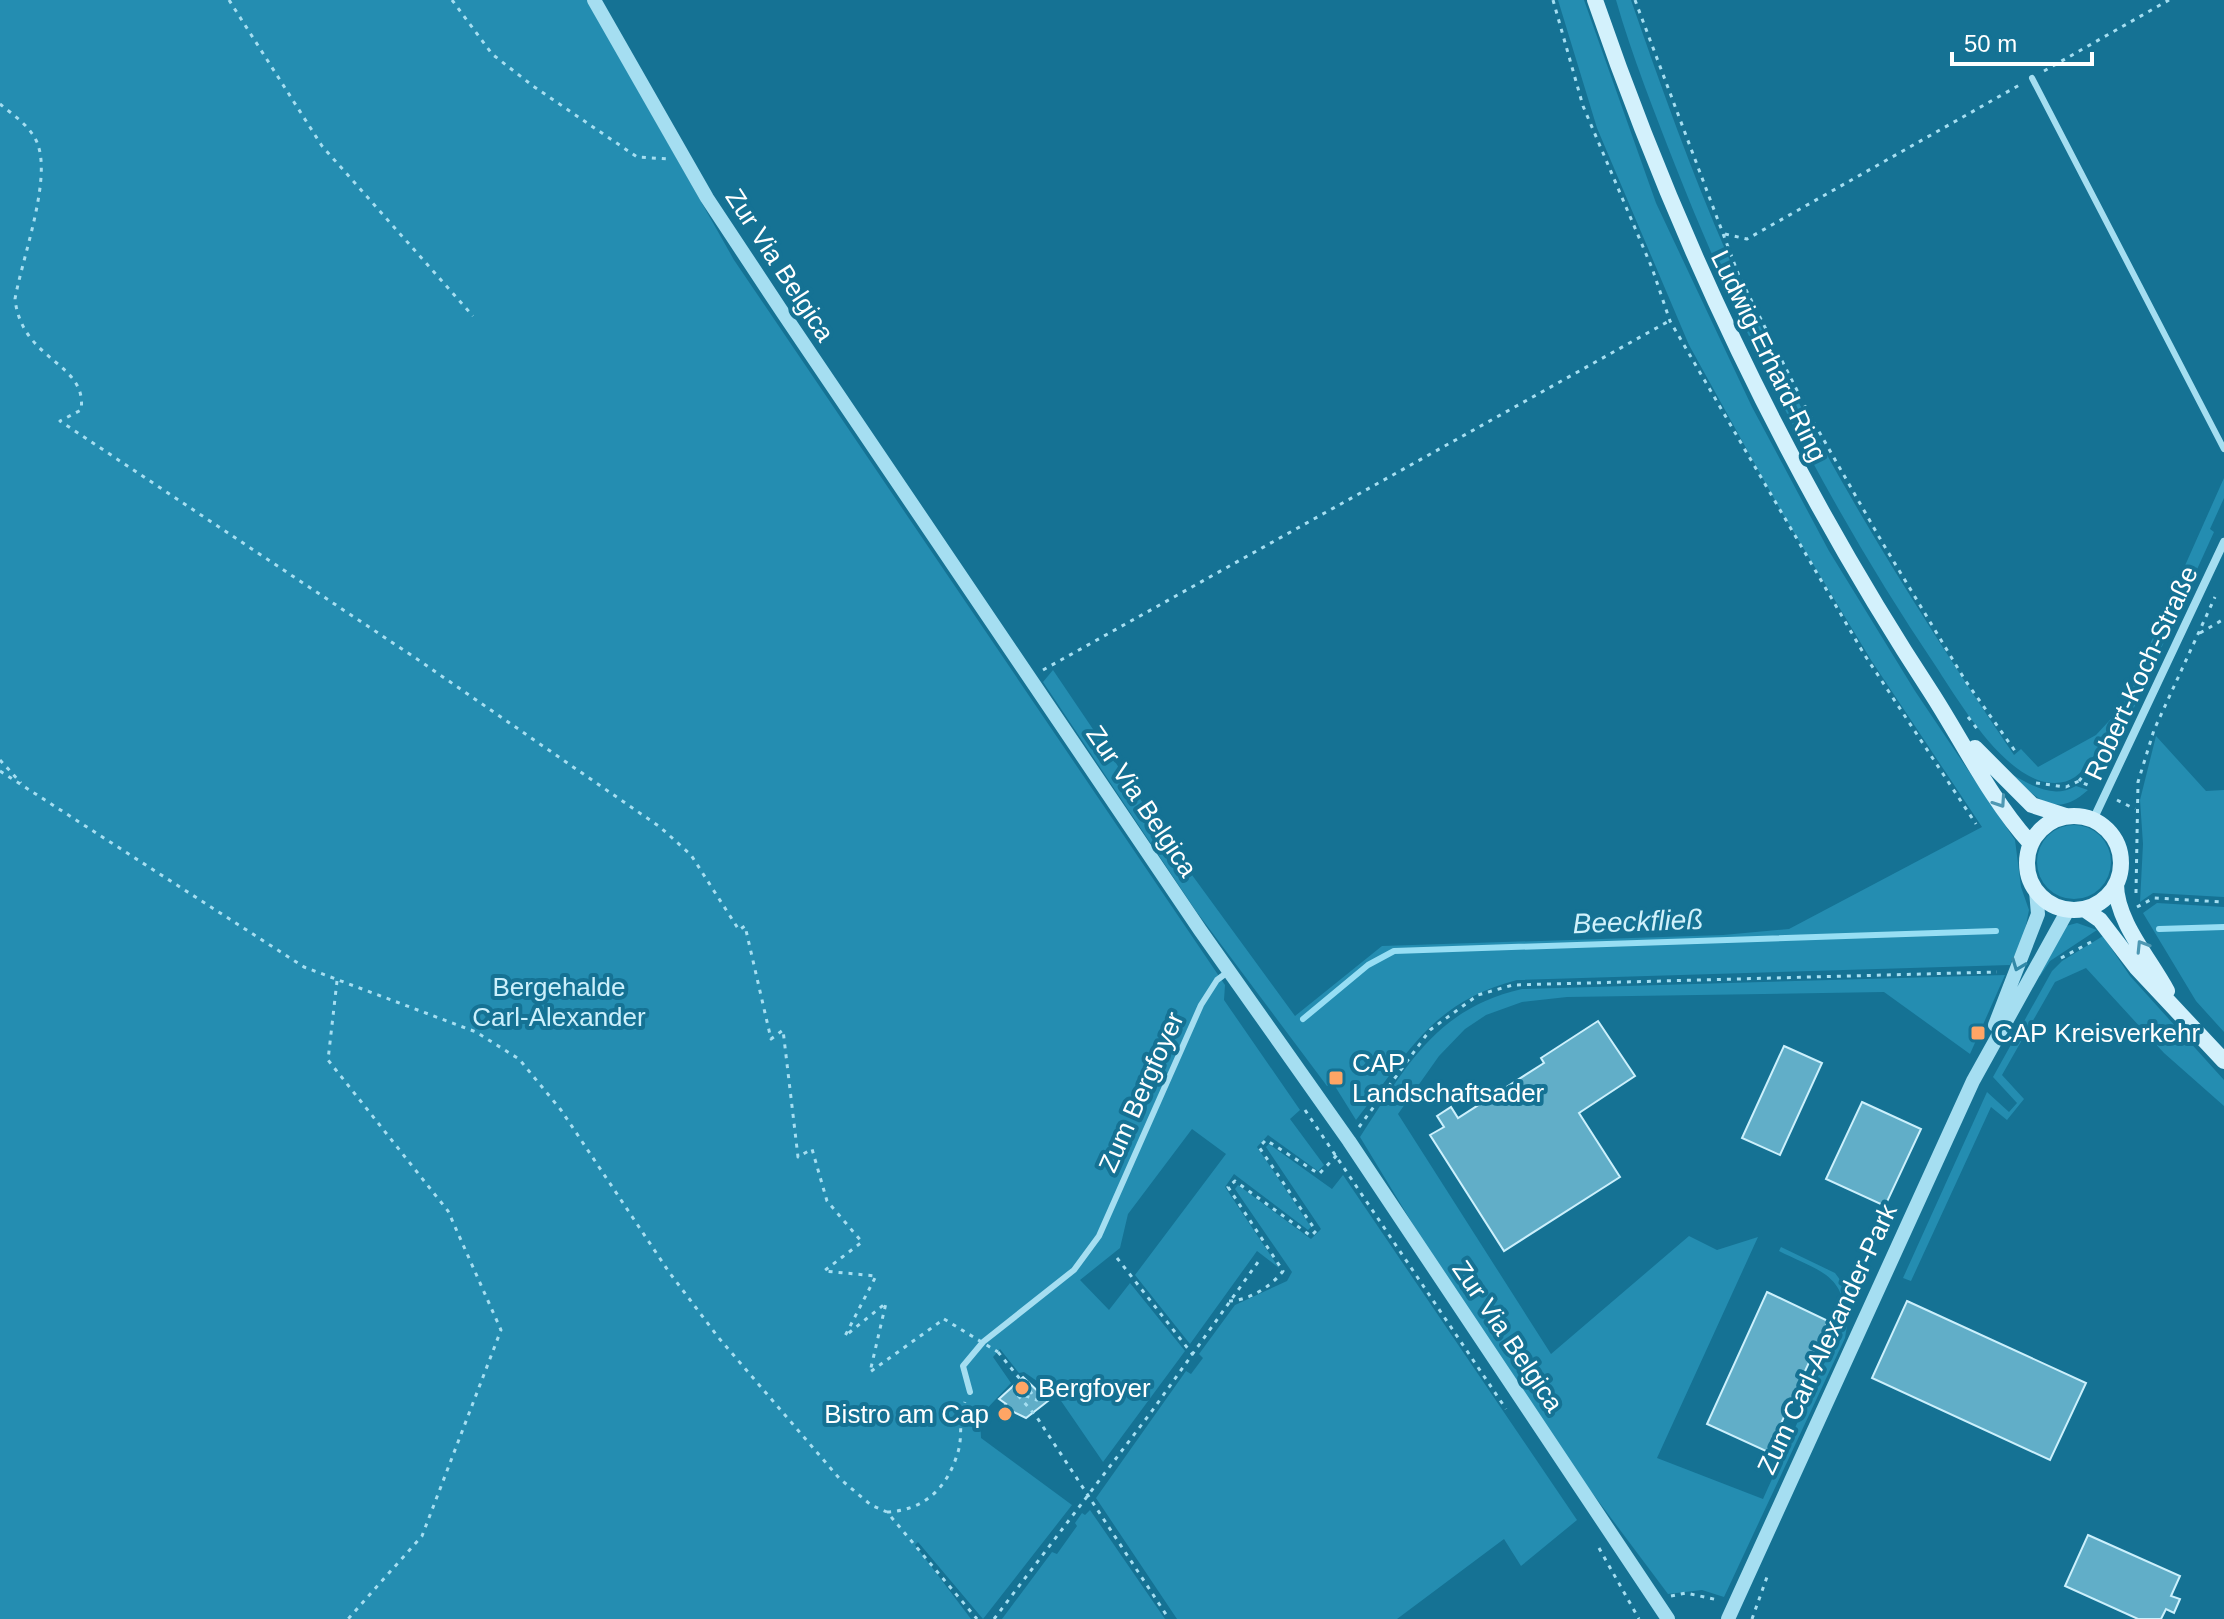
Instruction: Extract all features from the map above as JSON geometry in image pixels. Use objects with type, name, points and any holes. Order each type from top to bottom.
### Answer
[{"type":"main road","name":"Ludwig-Erhard-Ring","points":[[1595,0],[1646,146],[1762,404],[1829,528],[1943,712],[2031,844]]},
{"type":"main road","name":"Ludwig-Erhard-Ring","points":[[1943,712],[2008,785],[2032,805],[2067,816]]},
{"type":"main road","points":[[2176,1007],[2130,912],[2116,901],[2121,855],[2106,828],[2093,820],[2067,816],[2040,831],[2031,844],[2027,868],[2036,891],[2050,903],[2076,910],[2108,930],[2136,967],[2224,1061]]},
{"type":"main road","points":[[2076,910],[2108,896],[2116,884]]},
{"type":"street","name":"Zur Via Belgica","points":[[594,0],[707,198],[1229,971],[1349,1141],[1668,1619]]},
{"type":"street","name":"Robert-Koch-Straße","points":[[2093,820],[2108,795],[2224,542]]},
{"type":"street","name":"Zum Carl-Alexander-Park","points":[[1730,1614],[1973,1081],[2038,914],[2036,891]]},
{"type":"street","name":"Zum Carl-Alexander-Park","points":[[1973,1081],[2076,910]]},
{"type":"lane","points":[[2032,78],[2224,449]]},
{"type":"lane","name":"Zum Bergfoyer","points":[[970,1392],[963,1366],[971,1356],[983,1342],[1074,1270],[1099,1236],[1201,1005],[1217,980],[1229,971]]},
{"type":"path","points":[[229,0],[322,146],[473,316]]},
{"type":"path","points":[[452,0],[492,54],[593,130],[637,157],[675,160]]},
{"type":"path","points":[[1553,0],[1583,106],[1652,268],[1670,321],[1841,616],[1976,824]]},
{"type":"path","points":[[1635,0],[1739,276],[1824,439],[1965,680],[2015,751]]},
{"type":"path","points":[[1723,234],[1747,239],[2169,0]]},
{"type":"path","points":[[0,104],[22,122],[38,144],[41,164],[37,198],[15,299],[17,313],[28,338],[74,377],[81,392],[81,410],[60,421],[417,659],[660,827],[691,855],[739,930],[745,926],[771,1039],[783,1030],[798,1157],[812,1149],[827,1201],[862,1242],[824,1271],[876,1276],[845,1336],[886,1303],[870,1372],[944,1319],[998,1352],[1018,1381],[1037,1400],[1015,1392],[1036,1416],[1169,1619]]},
{"type":"path","points":[[1030,677],[1670,321]]},
{"type":"path","points":[[2130,912],[2138,782],[2154,730],[2217,592]]},
{"type":"path","points":[[2199,634],[2224,619]]},
{"type":"path","points":[[1961,707],[1984,738]]},
{"type":"path","points":[[2029,781],[2051,788],[2066,787],[2079,781],[2121,725],[2141,721]]},
{"type":"path","points":[[0,760],[26,788]]},
{"type":"path","points":[[0,771],[304,967],[476,1032],[519,1059],[561,1110],[669,1272],[718,1337],[839,1478],[871,1505],[887,1512],[909,1511],[924,1504],[945,1480],[959,1451],[963,1407],[970,1392]]},
{"type":"path","points":[[2079,781],[2135,809]]},
{"type":"path","points":[[2130,912],[2154,898],[2224,902]]},
{"type":"path","points":[[2058,960],[2108,930]]},
{"type":"path","points":[[1349,1141],[1430,1030],[1478,995],[1501,988],[2016,971]]},
{"type":"path","points":[[337,981],[328,1060],[448,1211],[501,1330],[422,1536],[348,1619]]},
{"type":"path","points":[[1229,1301],[1239,1301],[1275,1282],[1283,1271],[1228,1187],[1235,1181],[1311,1236],[1316,1231],[1259,1147],[1266,1140],[1319,1174],[1335,1156],[1509,1414]]},
{"type":"path","points":[[1117,1258],[1193,1355]]},
{"type":"path","points":[[994,1619],[1193,1355],[1258,1262]]},
{"type":"path","points":[[887,1512],[977,1619]]},
{"type":"path","points":[[1592,1537],[1639,1619],[1673,1594],[1686,1593],[1715,1598],[1730,1614],[1752,1619]]},
{"type":"green space","name":"Bergehalde Carl-Alexander","points":[[0,0],[587,0],[734,260],[1225,985],[1224,1000],[1300,1110],[1290,1119],[1324,1165],[1318,1171],[1268,1135],[1257,1147],[1311,1227],[1308,1230],[1234,1174],[1225,1187],[1279,1268],[1257,1251],[1190,1344],[1135,1275],[1226,1154],[1192,1129],[1128,1214],[1120,1248],[1080,1280],[1109,1310],[1130,1283],[1185,1351],[1103,1462],[1057,1395],[1024,1372],[1019,1373],[1000,1349],[993,1357],[1011,1383],[980,1416],[981,1438],[1072,1505],[983,1619],[918,1542],[915,1545],[971,1619],[0,1619]]},
{"type":"green space","points":[[1558,0],[1584,0],[1656,203],[1752,407],[1829,551],[1915,691],[2015,840],[2021,887],[2029,910],[2024,935],[2010,965],[1517,980],[1463,1002],[1442,1017],[1407,1052],[1356,1120],[1333,1083],[1327,1086],[1196,911],[1043,682],[1053,670],[1184,864],[1295,1016],[1382,946],[1723,935],[1789,929],[1982,827],[1871,660],[1781,511],[1689,345],[1597,128]]},
{"type":"green space","points":[[1616,0],[1631,0],[1710,213],[1800,406],[1902,583],[2014,755],[2021,749],[2038,767],[2096,735],[2122,707],[2224,478],[2224,498],[2210,529],[2214,532],[2133,710],[2113,729],[2076,777],[2057,783],[2045,782],[2012,765],[1997,750],[1956,697],[1860,546],[1792,422],[1730,295],[1659,124]]},
{"type":"green space","points":[[2156,736],[2206,791],[2224,790],[2224,897],[2153,893],[2140,902],[2143,844],[2140,800]]},
{"type":"green space","points":[[2013,775],[2051,791],[2076,786],[2088,790],[2077,799],[2057,805],[2030,792]]},
{"type":"green space","points":[[2074,825],[2088,828],[2100,836],[2108,848],[2111,862],[2108,876],[2100,888],[2088,896],[2074,899],[2060,896],[2048,888],[2040,876],[2037,862],[2040,848],[2048,836],[2060,828]]},
{"type":"green space","points":[[2157,903],[2224,907],[2224,1032],[2196,1001],[2143,913]]},
{"type":"green space","points":[[2077,923],[2097,930],[2050,961],[2040,976],[2037,973],[2066,926]]},
{"type":"green space","points":[[2103,936],[2130,976],[2224,1080],[2224,1106],[2164,1053],[2086,968],[2055,982],[2002,1075],[2024,1099],[2007,1120],[1991,1107],[1911,1281],[1903,1278],[1987,1092],[2009,1112],[2017,1103],[1993,1077],[2052,971],[2062,961]]},
{"type":"green space","points":[[2005,975],[1970,1054],[1884,992],[1567,997],[1522,1002],[1486,1015],[1465,1029],[1439,1056],[1398,1114],[1551,1354],[1689,1236],[1717,1250],[1758,1237],[1657,1458],[1763,1499],[1844,1319],[1844,1304],[1834,1282],[1816,1269],[1779,1251],[1781,1247],[1835,1273],[1852,1296],[1845,1338],[1724,1597],[1702,1590],[1668,1594],[1578,1474],[1431,1254],[1360,1137],[1392,1087],[1426,1044],[1445,1026],[1492,998],[1522,989]]},
{"type":"green space","points":[[1269,1144],[1332,1189],[1343,1175],[1577,1520],[1521,1566],[1504,1539],[1397,1619],[1177,1619],[1096,1498],[1186,1371],[1191,1374],[1203,1358],[1199,1354],[1235,1305],[1287,1281],[1292,1272],[1235,1189],[1238,1185],[1311,1239],[1321,1229],[1266,1147]]},
{"type":"green space","points":[[1090,1510],[1165,1619],[1002,1619],[1052,1552],[1057,1554],[1077,1526],[1075,1523],[1082,1513],[1085,1515]]},
{"type":"building","points":[[1598,1021],[1635,1076],[1579,1113],[1620,1177],[1504,1251],[1430,1135],[1444,1127],[1437,1116],[1451,1107],[1458,1118],[1544,1063],[1541,1058]]},
{"type":"building","points":[[1784,1046],[1822,1063],[1780,1155],[1742,1138]]},
{"type":"building","points":[[1862,1102],[1921,1129],[1885,1206],[1826,1179]]},
{"type":"building","points":[[1767,1292],[1828,1321],[1768,1452],[1707,1424]]},
{"type":"building","points":[[1907,1301],[2086,1383],[2050,1460],[1872,1378]]},
{"type":"building","name":"Bergfoyer","points":[[1023,1377],[1048,1401],[1026,1418],[1003,1407],[1006,1404],[999,1399]]},
{"type":"building","points":[[2088,1535],[2180,1576],[2171,1596],[2180,1599],[2174,1613],[2166,1609],[2161,1619],[2138,1619],[2065,1586]]},
{"type":"waterway","name":"Beeckfließ","points":[[2159,929],[2224,927]]},
{"type":"waterway","name":"Beeckfließ","points":[[1303,1019],[1368,965],[1394,951],[1996,931]]},
{"type":"place","name":"CAP Kreisverkehr","points":[[1978,1033]]},
{"type":"place","name":"CAP Landschaftsader","points":[[1336,1078]]},
{"type":"place","name":"Bergfoyer","points":[[1022,1388]]},
{"type":"place","name":"Bistro am Cap","points":[[1005,1414]]}]
